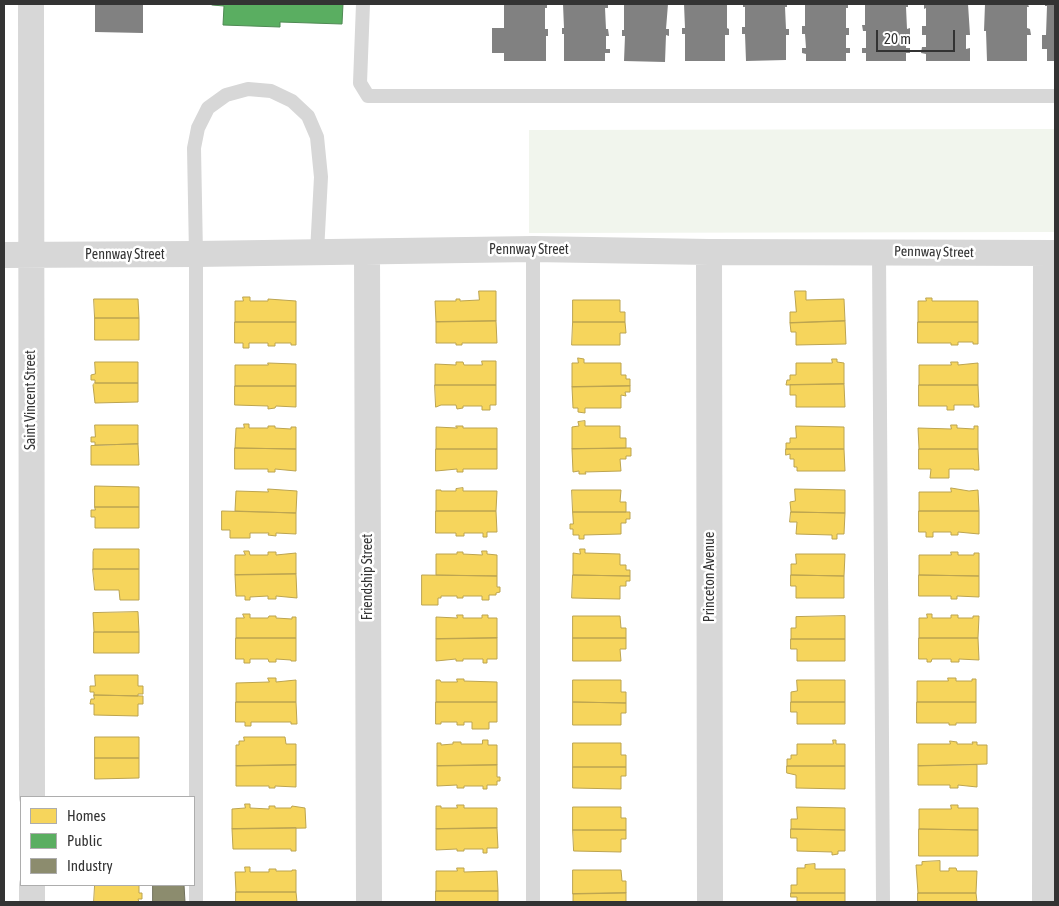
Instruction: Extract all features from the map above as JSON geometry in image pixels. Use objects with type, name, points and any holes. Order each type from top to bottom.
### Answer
[{"type":"street","name":"Saint Vincent Street","points":[[30,4],[32,796]]},
{"type":"street","name":"Pennway Street","points":[[4,255],[533,249],[709,252],[1051,253]]},
{"type":"street","name":"Friendship Street","points":[[367,252],[369,902]]},
{"type":"street","name":"Princeton Avenue","points":[[709,252],[710,902]]},
{"type":"street","points":[[1045,902],[1051,253]]},
{"type":"street","points":[[32,886],[32,902]]},
{"type":"lane","points":[[363,4],[360,83],[368,96],[1055,96]]},
{"type":"lane","points":[[196,902],[196,254],[194,148],[198,128],[208,108],[226,95],[248,89],[271,91],[292,101],[308,116],[318,137],[321,177],[317,252]]},
{"type":"lane","points":[[533,249],[533,902]]},
{"type":"lane","points":[[879,252],[883,902]]},
{"type":"shaded area","points":[[1055,129],[1055,232],[529,233],[529,130]]},
{"type":"building: Homes","points":[[479,291],[496,291],[496,321],[436,322],[435,301],[456,301],[456,299],[460,299],[460,301],[479,300]]},
{"type":"building: Homes","points":[[795,291],[806,291],[806,300],[844,299],[845,321],[790,323],[790,312],[796,312]]},
{"type":"building: Homes","points":[[243,297],[250,297],[250,301],[268,301],[268,299],[296,301],[296,322],[235,322],[235,301],[243,301]]},
{"type":"building: Homes","points":[[926,298],[932,298],[932,301],[978,301],[978,322],[918,322],[918,301],[926,301]]},
{"type":"building: Homes","points":[[94,299],[138,299],[139,318],[95,318]]},
{"type":"building: Homes","points":[[573,300],[620,300],[620,312],[625,312],[625,322],[573,322]]},
{"type":"building: Homes","points":[[95,318],[139,318],[139,340],[95,340]]},
{"type":"building: Homes","points":[[496,321],[497,343],[462,343],[462,345],[456,345],[456,343],[436,343],[436,322]]},
{"type":"building: Homes","points":[[845,321],[846,344],[796,345],[796,332],[791,332],[790,323]]},
{"type":"building: Homes","points":[[235,322],[296,322],[296,345],[291,345],[291,343],[275,343],[275,346],[268,346],[268,343],[249,343],[249,348],[243,348],[243,343],[235,343]]},
{"type":"building: Homes","points":[[573,322],[625,322],[626,333],[620,333],[620,345],[572,345]]},
{"type":"building: Homes","points":[[918,322],[978,322],[978,344],[973,344],[973,342],[958,342],[958,345],[951,345],[951,343],[918,343]]},
{"type":"building: Homes","points":[[578,358],[584,359],[584,363],[621,363],[621,375],[626,375],[626,379],[630,379],[630,386],[572,387],[572,363],[578,363]]},
{"type":"building: Homes","points":[[832,359],[837,359],[837,362],[844,363],[844,384],[786,385],[787,380],[790,380],[790,375],[796,375],[796,363],[832,363]]},
{"type":"building: Homes","points":[[482,361],[496,361],[496,385],[435,385],[435,364],[456,365],[456,362],[463,362],[464,365],[482,365]]},
{"type":"building: Homes","points":[[95,362],[138,362],[138,383],[95,383],[95,380],[91,380],[91,375],[95,374]]},
{"type":"building: Homes","points":[[951,362],[958,362],[958,365],[978,363],[978,385],[919,385],[919,365],[951,365]]},
{"type":"building: Homes","points":[[268,363],[296,364],[296,386],[235,386],[235,365],[268,365]]},
{"type":"building: Homes","points":[[95,383],[138,383],[138,402],[95,403],[93,385]]},
{"type":"building: Homes","points":[[844,384],[845,407],[796,407],[796,395],[790,395],[790,385]]},
{"type":"building: Homes","points":[[435,385],[496,385],[496,405],[490,405],[490,410],[482,410],[482,406],[463,406],[463,408],[457,409],[456,405],[436,407]]},
{"type":"building: Homes","points":[[919,385],[978,385],[979,407],[974,407],[974,405],[954,405],[954,410],[947,410],[947,406],[919,406]]},
{"type":"building: Homes","points":[[235,386],[296,386],[296,407],[276,406],[275,408],[268,409],[268,406],[235,405]]},
{"type":"building: Homes","points":[[630,386],[630,392],[625,392],[626,396],[621,395],[621,408],[585,408],[585,413],[578,412],[578,408],[573,408],[572,387]]},
{"type":"building: Homes","points":[[585,421],[585,426],[620,426],[620,438],[626,438],[626,448],[572,449],[572,427],[579,426],[578,422]]},
{"type":"building: Homes","points":[[244,424],[249,424],[249,428],[275,426],[275,428],[291,429],[291,427],[296,427],[296,449],[235,448],[236,428],[244,428]]},
{"type":"building: Homes","points":[[95,425],[138,425],[138,444],[95,445],[95,442],[91,442],[91,437],[95,437]]},
{"type":"building: Homes","points":[[951,425],[957,425],[957,428],[974,429],[974,426],[978,426],[978,449],[919,449],[918,428],[951,429]]},
{"type":"building: Homes","points":[[456,426],[463,426],[463,428],[497,428],[497,449],[436,449],[436,427],[457,428]]},
{"type":"building: Homes","points":[[796,426],[844,427],[844,449],[786,449],[786,443],[790,443],[790,438],[796,438]]},
{"type":"building: Homes","points":[[138,444],[139,465],[91,465],[91,446]]},
{"type":"building: Homes","points":[[235,448],[296,449],[296,471],[275,469],[275,472],[268,472],[268,469],[235,469]]},
{"type":"building: Homes","points":[[631,448],[631,456],[626,456],[626,459],[620,459],[621,471],[585,472],[586,474],[579,474],[579,471],[573,472],[572,449]]},
{"type":"building: Homes","points":[[436,449],[497,449],[497,469],[463,469],[463,472],[457,472],[457,469],[436,471]]},
{"type":"building: Homes","points":[[786,449],[844,449],[845,471],[797,471],[797,467],[794,467],[794,459],[790,459],[790,454],[786,455]]},
{"type":"building: Homes","points":[[919,449],[978,449],[979,470],[949,469],[949,478],[930,478],[931,469],[919,469]]},
{"type":"building: Homes","points":[[95,486],[139,487],[139,507],[95,507]]},
{"type":"building: Homes","points":[[463,488],[463,491],[497,491],[496,511],[436,511],[436,490],[456,491],[456,489]]},
{"type":"building: Homes","points":[[951,488],[969,491],[978,490],[979,511],[919,511],[919,492],[951,492]]},
{"type":"building: Homes","points":[[268,489],[297,491],[296,513],[235,511],[236,491],[268,492]]},
{"type":"building: Homes","points":[[795,489],[845,490],[845,513],[791,512],[790,502],[795,501]]},
{"type":"building: Homes","points":[[572,490],[621,490],[620,502],[626,502],[626,512],[573,512]]},
{"type":"building: Homes","points":[[95,507],[139,507],[139,528],[95,528],[95,517],[91,517],[91,510],[95,510]]},
{"type":"building: Homes","points":[[222,511],[296,513],[296,534],[276,533],[276,536],[268,535],[269,533],[250,533],[250,538],[230,538],[230,530],[222,530]]},
{"type":"building: Homes","points":[[436,511],[496,511],[497,532],[487,532],[487,537],[483,537],[483,533],[464,533],[464,536],[456,536],[456,533],[436,533]]},
{"type":"building: Homes","points":[[919,511],[979,511],[979,534],[958,532],[958,535],[951,535],[951,532],[933,532],[933,537],[926,537],[926,532],[919,532]]},
{"type":"building: Homes","points":[[573,512],[630,512],[630,519],[626,519],[626,523],[621,523],[621,534],[584,535],[584,539],[579,539],[579,535],[573,535],[573,529],[570,529],[570,524],[573,524]]},
{"type":"building: Homes","points":[[791,512],[845,513],[844,534],[837,534],[837,539],[832,539],[832,535],[796,534],[797,522],[790,522]]},
{"type":"building: Homes","points":[[94,549],[139,549],[139,569],[93,569]]},
{"type":"building: Homes","points":[[580,549],[585,549],[585,553],[620,554],[620,565],[626,565],[626,570],[630,570],[630,576],[573,575],[573,553],[580,554]]},
{"type":"building: Homes","points":[[244,551],[249,551],[250,555],[268,555],[268,552],[276,552],[276,555],[296,553],[296,574],[235,575],[235,555],[245,555]]},
{"type":"building: Homes","points":[[482,551],[487,551],[487,554],[497,555],[497,576],[436,575],[436,554],[457,554],[457,552],[463,552],[463,554],[482,555]]},
{"type":"building: Homes","points":[[951,552],[958,552],[958,555],[974,555],[974,553],[979,553],[979,576],[919,575],[919,555],[951,555]]},
{"type":"building: Homes","points":[[796,554],[845,554],[844,576],[791,575],[791,564],[796,564]]},
{"type":"building: Homes","points":[[93,569],[139,569],[139,600],[120,600],[119,590],[95,590]]},
{"type":"building: Homes","points":[[296,574],[297,598],[276,596],[276,599],[268,599],[268,596],[250,597],[250,600],[245,600],[245,596],[236,596],[235,575]]},
{"type":"building: Homes","points":[[422,575],[497,576],[497,587],[500,587],[500,592],[496,593],[496,595],[489,595],[489,600],[482,600],[482,596],[463,596],[463,598],[457,598],[457,596],[441,596],[441,598],[438,598],[438,605],[422,605]]},
{"type":"building: Homes","points":[[573,575],[630,576],[630,581],[626,581],[626,586],[620,586],[620,599],[572,598]]},
{"type":"building: Homes","points":[[791,575],[844,576],[844,598],[796,598],[796,586],[791,586]]},
{"type":"building: Homes","points":[[919,575],[979,576],[979,597],[957,596],[957,599],[951,599],[951,596],[919,596]]},
{"type":"building: Homes","points":[[138,612],[139,632],[94,632],[93,613]]},
{"type":"building: Homes","points":[[243,614],[250,614],[250,618],[276,616],[276,618],[292,619],[292,617],[296,617],[296,638],[236,638],[236,618],[244,618]]},
{"type":"building: Homes","points":[[927,614],[932,614],[932,618],[951,618],[951,615],[958,615],[958,618],[979,616],[978,638],[919,638],[919,618],[927,618]]},
{"type":"building: Homes","points":[[457,615],[463,615],[463,618],[482,618],[482,615],[488,615],[488,618],[497,618],[497,638],[436,639],[436,617],[457,618]]},
{"type":"building: Homes","points":[[573,616],[620,616],[621,628],[626,628],[626,638],[573,638]]},
{"type":"building: Homes","points":[[845,616],[845,639],[791,639],[791,628],[796,628],[796,617]]},
{"type":"building: Homes","points":[[94,632],[139,632],[139,653],[94,653]]},
{"type":"building: Homes","points":[[236,638],[296,638],[296,661],[276,659],[276,662],[269,662],[268,659],[250,659],[250,663],[244,663],[244,659],[236,659]]},
{"type":"building: Homes","points":[[497,638],[497,659],[487,659],[487,663],[483,663],[483,659],[436,661],[436,639]]},
{"type":"building: Homes","points":[[573,638],[626,638],[626,649],[620,649],[621,661],[573,661]]},
{"type":"building: Homes","points":[[919,638],[978,638],[979,660],[959,659],[959,662],[951,662],[951,659],[932,659],[931,662],[927,662],[927,659],[919,659]]},
{"type":"building: Homes","points":[[791,639],[845,639],[845,661],[797,661],[797,649],[791,649]]},
{"type":"building: Homes","points":[[95,675],[138,675],[138,686],[143,686],[143,694],[138,694],[138,696],[94,695],[94,692],[90,692],[90,686],[95,686]]},
{"type":"building: Homes","points":[[268,678],[276,678],[276,682],[296,680],[296,702],[236,702],[236,683],[269,682]]},
{"type":"building: Homes","points":[[948,678],[956,678],[956,681],[972,681],[972,679],[976,679],[976,702],[917,702],[917,681],[948,681]]},
{"type":"building: Homes","points":[[457,679],[497,682],[497,702],[436,702],[436,680],[441,682],[457,682]]},
{"type":"building: Homes","points":[[573,680],[621,680],[621,692],[626,692],[626,703],[573,702]]},
{"type":"building: Homes","points":[[797,680],[845,680],[845,702],[791,702],[791,692],[797,691]]},
{"type":"building: Homes","points":[[94,695],[143,696],[143,704],[138,704],[138,716],[94,715],[94,704],[90,704],[91,699],[94,699]]},
{"type":"building: Homes","points":[[236,702],[296,702],[297,724],[291,724],[291,722],[251,722],[251,726],[245,726],[245,722],[236,722]]},
{"type":"building: Homes","points":[[436,702],[497,702],[497,722],[489,722],[489,729],[472,729],[472,722],[464,722],[464,725],[457,725],[457,722],[441,722],[441,724],[436,724]]},
{"type":"building: Homes","points":[[573,702],[626,703],[626,713],[621,713],[621,725],[573,725]]},
{"type":"building: Homes","points":[[791,702],[845,702],[845,724],[797,724],[797,712],[791,712]]},
{"type":"building: Homes","points":[[917,702],[976,702],[976,723],[949,725],[949,723],[917,723]]},
{"type":"building: Homes","points":[[95,737],[139,737],[139,758],[95,758]]},
{"type":"building: Homes","points":[[244,737],[285,737],[286,744],[296,744],[296,765],[236,766],[236,745],[239,745],[239,741],[244,741]]},
{"type":"building: Homes","points":[[483,740],[488,740],[488,745],[497,745],[497,765],[437,766],[437,743],[441,743],[441,745],[453,744],[453,742],[482,744]]},
{"type":"building: Homes","points":[[833,740],[836,740],[836,744],[845,744],[845,766],[787,766],[787,759],[791,759],[791,755],[797,755],[797,744],[833,744]]},
{"type":"building: Homes","points":[[950,741],[957,742],[957,744],[973,744],[972,742],[977,742],[977,745],[987,745],[987,764],[918,766],[918,744],[950,744]]},
{"type":"building: Homes","points":[[573,743],[621,743],[621,755],[626,755],[626,767],[573,767]]},
{"type":"building: Homes","points":[[95,758],[139,758],[139,778],[95,779]]},
{"type":"building: Homes","points":[[296,765],[296,787],[236,786],[236,766]]},
{"type":"building: Homes","points":[[497,765],[497,777],[500,777],[500,781],[497,781],[497,785],[487,785],[487,789],[483,789],[483,786],[457,788],[457,785],[437,786],[437,766]]},
{"type":"building: Homes","points":[[977,765],[977,787],[958,785],[958,788],[950,788],[950,785],[918,785],[918,766]]},
{"type":"building: Homes","points":[[787,766],[845,766],[845,789],[796,788],[796,775],[787,773]]},
{"type":"building: Homes","points":[[573,767],[626,767],[626,776],[621,776],[621,789],[573,788]]},
{"type":"building: Homes","points":[[245,804],[250,804],[250,808],[269,809],[269,806],[275,806],[275,808],[291,808],[292,806],[305,808],[306,828],[232,829],[232,809],[245,808]]},
{"type":"building: Homes","points":[[457,805],[464,805],[464,808],[497,808],[497,828],[436,829],[436,806],[441,806],[441,808],[457,808]]},
{"type":"building: Homes","points":[[951,805],[958,805],[958,808],[978,808],[978,830],[919,829],[919,809],[951,809]]},
{"type":"building: Homes","points":[[573,807],[621,807],[621,818],[626,818],[626,830],[573,830]]},
{"type":"building: Homes","points":[[797,807],[845,808],[845,830],[791,829],[791,819],[797,819]]},
{"type":"building: Homes","points":[[296,828],[296,851],[291,851],[291,849],[233,849],[232,829]]},
{"type":"building: Homes","points":[[497,828],[498,848],[487,848],[487,853],[483,853],[483,849],[464,849],[464,851],[457,851],[457,849],[436,850],[436,829]]},
{"type":"building: Homes","points":[[791,829],[845,830],[845,851],[838,851],[838,854],[832,855],[832,852],[797,851],[797,838],[791,838]]},
{"type":"building: Homes","points":[[919,829],[978,830],[978,856],[919,856]]},
{"type":"building: Homes","points":[[573,830],[626,830],[626,839],[621,839],[621,852],[574,851]]},
{"type":"building: Homes","points":[[940,861],[940,871],[949,871],[949,868],[956,868],[957,871],[977,871],[976,893],[918,893],[916,865],[922,865],[922,862]]},
{"type":"building: Homes","points":[[815,864],[815,869],[845,869],[845,893],[791,893],[791,885],[797,885],[797,868],[805,868],[805,865]]},
{"type":"building: Homes","points":[[245,867],[250,867],[250,872],[269,872],[269,869],[276,869],[276,871],[296,870],[296,892],[236,892],[235,872],[245,872]]},
{"type":"building: Homes","points":[[457,868],[464,868],[464,872],[497,871],[498,891],[436,891],[436,871],[457,871]]},
{"type":"building: Homes","points":[[573,870],[621,870],[622,881],[626,881],[626,893],[573,894]]},
{"type":"building: Homes","points":[[95,886],[139,886],[139,893],[142,893],[142,899],[138,899],[139,902],[94,902]]},
{"type":"building: Homes","points":[[436,891],[498,891],[498,902],[436,902]]},
{"type":"building: Homes","points":[[236,892],[296,892],[297,902],[236,902]]},
{"type":"building: Homes","points":[[626,893],[626,902],[573,902],[573,894]]},
{"type":"building: Homes","points":[[791,893],[845,893],[845,902],[797,902],[797,897],[791,897]]},
{"type":"building: Homes","points":[[918,893],[976,893],[977,902],[918,902]]},
{"type":"building: Public","points":[[212,4],[343,4],[342,24],[280,22],[280,27],[223,25],[224,6]]},
{"type":"building: Industry","points":[[153,886],[184,886],[185,902],[153,902]]},
{"type":"building: Other","points":[[95,4],[143,4],[143,33],[95,32]]},
{"type":"building: Other","points":[[504,4],[547,4],[547,8],[545,8],[545,29],[548,29],[548,36],[546,36],[546,61],[504,61],[504,53],[492,53],[492,28],[504,28]]},
{"type":"building: Other","points":[[563,4],[608,4],[608,8],[605,8],[606,29],[608,29],[609,36],[606,36],[606,49],[610,49],[610,53],[605,53],[605,61],[564,61],[564,34],[562,34],[562,28],[564,28]]},
{"type":"building: Other","points":[[624,4],[668,4],[666,29],[669,29],[669,36],[666,35],[665,62],[624,61],[625,36],[622,36],[622,30],[624,30]]},
{"type":"building: Other","points":[[684,4],[727,4],[727,28],[729,29],[729,35],[725,35],[725,61],[685,61],[685,34],[682,34],[682,28],[685,28]]},
{"type":"building: Other","points":[[743,4],[787,4],[787,7],[785,7],[786,29],[789,29],[789,35],[786,35],[786,60],[746,61],[745,34],[742,34],[742,27],[745,27],[745,7],[743,7]]},
{"type":"building: Other","points":[[805,4],[848,4],[848,8],[846,8],[846,28],[849,28],[849,35],[846,35],[846,48],[850,48],[850,53],[846,53],[846,61],[806,61],[806,54],[802,53],[802,48],[806,48],[805,34],[802,34],[802,26],[805,26]]},
{"type":"building: Other","points":[[865,4],[908,4],[908,7],[906,7],[907,29],[910,28],[910,35],[906,34],[906,48],[910,48],[910,53],[906,53],[906,61],[866,61],[866,53],[862,53],[862,48],[866,48],[866,31],[863,31],[862,25],[865,25]]},
{"type":"building: Other","points":[[924,4],[968,4],[970,35],[966,35],[966,49],[970,48],[970,61],[926,61],[926,54],[921,53],[922,47],[926,47],[926,35],[922,35],[922,26],[926,26],[926,8],[924,9]]},
{"type":"building: Other","points":[[985,4],[1028,4],[1027,28],[1030,29],[1031,35],[1027,35],[1027,61],[987,61],[986,31],[984,31]]},
{"type":"building: Other","points":[[1045,4],[1055,4],[1055,61],[1047,61],[1047,49],[1042,49],[1042,35],[1046,35],[1047,6]]}]
